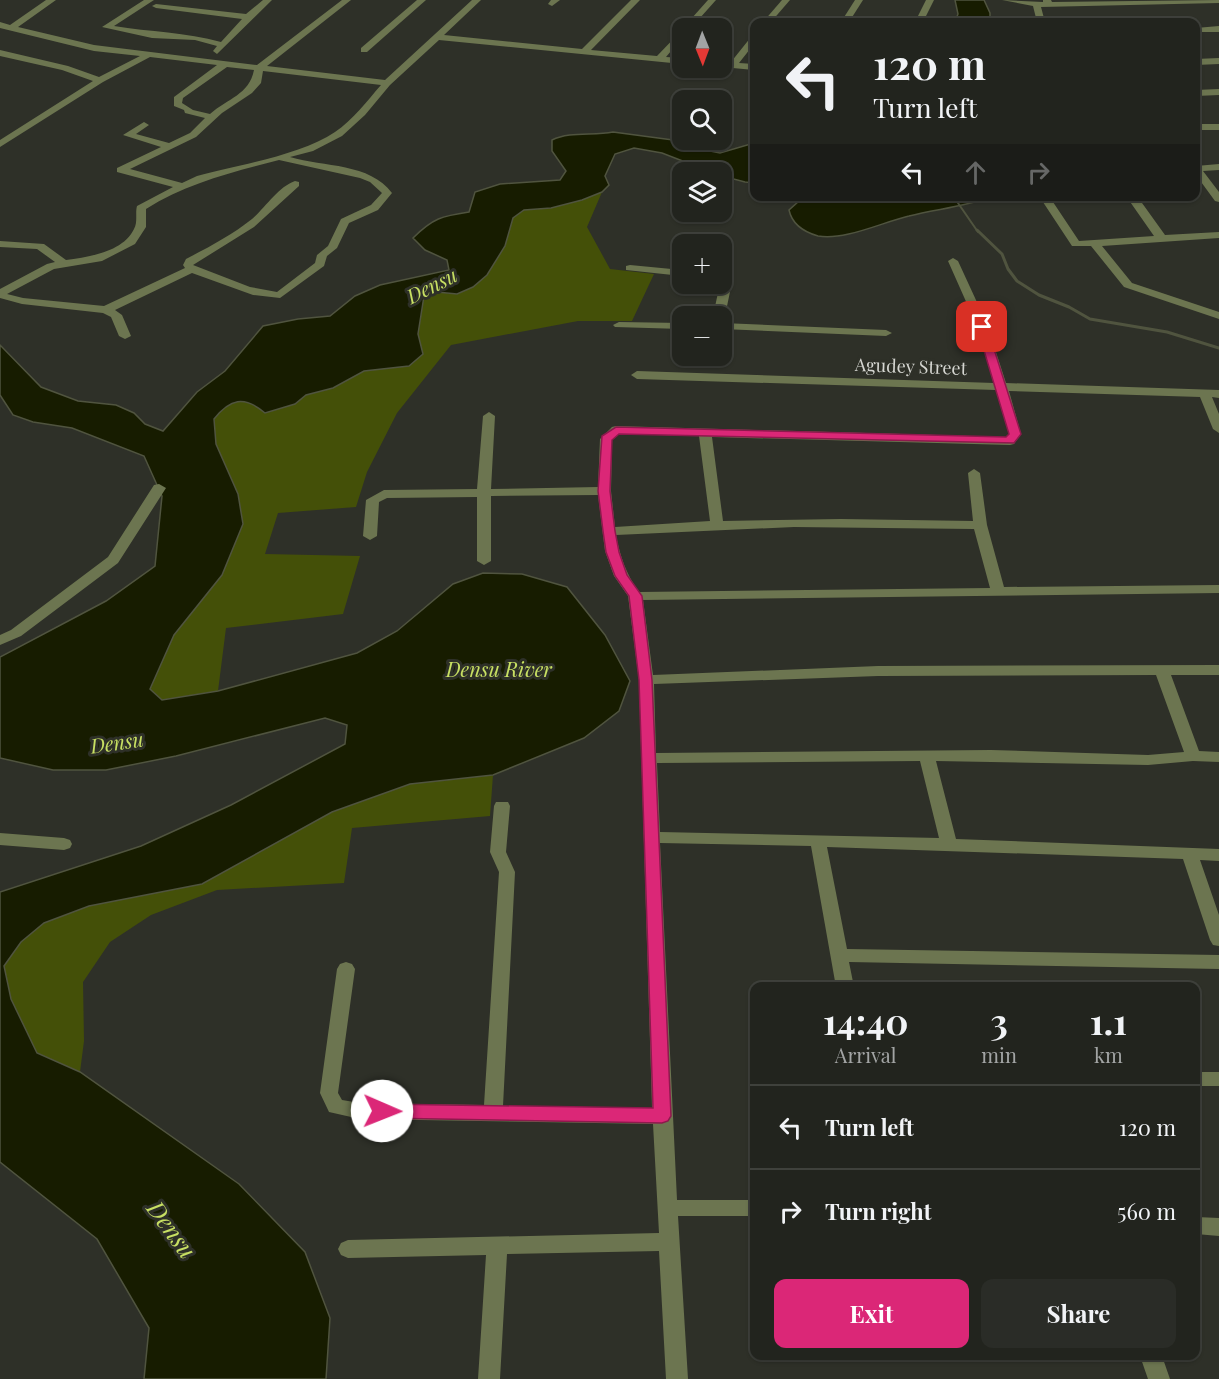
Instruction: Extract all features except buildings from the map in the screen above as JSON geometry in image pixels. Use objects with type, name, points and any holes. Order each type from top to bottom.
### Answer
[{"type":"street","points":[[12,27],[52,0]]},
{"type":"street","points":[[207,62],[248,17],[268,0]]},
{"type":"street","points":[[182,186],[121,170],[193,135],[210,117],[256,83],[260,68],[347,0]]},
{"type":"street","points":[[364,50],[422,0]]},
{"type":"street","points":[[0,294],[28,276],[62,262],[98,259],[131,242],[141,227],[141,208],[154,199],[215,173],[310,149],[339,134],[362,113],[387,83],[477,0]]},
{"type":"street","points":[[585,51],[636,0]]},
{"type":"street","points":[[696,18],[712,0]]},
{"type":"street","points":[[770,18],[786,0]]},
{"type":"street","points":[[848,18],[860,0]]},
{"type":"street","points":[[921,18],[930,0]]},
{"type":"street","points":[[1006,0],[1036,3],[1219,1]]},
{"type":"street","points":[[223,45],[195,37],[152,35],[106,27],[153,3],[248,17]]},
{"type":"street","points":[[1036,3],[1040,18]]},
{"type":"street","points":[[0,25],[94,48],[147,56],[387,83]]},
{"type":"street","points":[[1200,30],[1219,29]]},
{"type":"street","points":[[438,37],[672,60]]},
{"type":"street","points":[[659,59],[672,44]]},
{"type":"street","points":[[733,66],[750,44]]},
{"type":"street","points":[[0,53],[65,68],[100,80]]},
{"type":"street","points":[[0,144],[100,80],[147,56]]},
{"type":"street","points":[[1200,62],[1219,61]]},
{"type":"street","points":[[210,117],[188,111],[189,109],[177,104],[179,97],[225,64]]},
{"type":"street","points":[[733,66],[750,67]]},
{"type":"street","points":[[1200,93],[1219,92]]},
{"type":"street","points":[[144,125],[128,135],[168,146]]},
{"type":"street","points":[[1200,128],[1219,127]]},
{"type":"street","points":[[279,157],[309,166],[351,172],[374,180],[384,187],[387,193],[385,198],[370,211],[345,221],[332,248],[322,255],[320,264],[280,295],[229,283],[191,269],[188,265],[190,261],[239,234],[276,203],[288,188],[296,184]]},
{"type":"street","points":[[1200,169],[1219,167]]},
{"type":"street","points":[[1200,174],[1219,199]]},
{"type":"street","points":[[1047,201],[1076,244],[1219,235]]},
{"type":"street","points":[[1135,201],[1162,239]]},
{"type":"street","points":[[0,244],[40,246],[62,262]]},
{"type":"street","points":[[1095,244],[1128,285],[1219,316]]},
{"type":"street","points":[[677,1379],[662,1116],[646,680],[635,596],[621,576],[612,552],[604,491],[606,439],[616,430],[1010,441],[1015,434],[1002,388],[977,311],[953,261]]},
{"type":"street","points":[[630,268],[672,272]]},
{"type":"street","points":[[106,310],[191,269]]},
{"type":"street","points":[[0,294],[22,301],[106,310],[116,315],[124,336]]},
{"type":"street","points":[[619,325],[672,326]]},
{"type":"street","points":[[732,326],[886,333]]},
{"type":"street","name":"Agudey Street","points":[[637,375],[1219,394]]},
{"type":"street","points":[[1205,394],[1219,429]]},
{"type":"street","points":[[484,561],[484,473],[489,416]]},
{"type":"street","points":[[705,432],[717,526]]},
{"type":"street","points":[[974,474],[980,525],[998,591]]},
{"type":"street","points":[[0,641],[16,633],[113,560],[159,488]]},
{"type":"street","points":[[370,536],[374,500],[377,496],[604,491]]},
{"type":"street","points":[[609,531],[717,526],[908,523],[980,525]]},
{"type":"street","points":[[635,596],[1219,590]]},
{"type":"street","points":[[1162,670],[1192,756]]},
{"type":"street","points":[[646,680],[878,671],[1219,670]]},
{"type":"street","points":[[650,759],[991,755],[1148,760],[1192,756],[1219,757]]},
{"type":"street","points":[[927,757],[949,844]]},
{"type":"street","points":[[493,1112],[507,872],[498,852],[502,806]]},
{"type":"street","points":[[650,837],[949,844],[1219,855]]},
{"type":"street","points":[[0,839],[64,844]]},
{"type":"street","points":[[818,841],[844,982]]},
{"type":"street","points":[[1190,855],[1219,940]]},
{"type":"street","points":[[841,955],[1219,962]]},
{"type":"street","points":[[346,969],[329,1093],[336,1107],[360,1111],[662,1116]]},
{"type":"street","points":[[1200,1079],[1219,1079]]},
{"type":"street","points":[[667,1208],[750,1208]]},
{"type":"street","points":[[1200,1226],[1219,1227]]},
{"type":"street","points":[[348,1249],[668,1242]]},
{"type":"street","points":[[489,1379],[497,1246]]},
{"type":"street","points":[[1152,1360],[1159,1379]]},
{"type":"green space","points":[[602,192],[587,227],[610,269],[654,274],[632,321],[578,321],[451,345],[397,413],[367,472],[356,507],[278,513],[265,554],[360,556],[343,614],[226,628],[218,691],[162,700],[150,689],[174,635],[222,575],[238,494],[216,444],[214,419],[220,412],[238,401],[250,403],[265,412],[295,404],[306,395],[333,388],[364,371],[382,368],[423,354],[418,334],[424,296],[437,292],[457,294],[473,287],[487,275],[505,246],[513,218],[524,210],[551,208]]},
{"type":"green space","points":[[493,775],[490,816],[352,828],[344,883],[217,890],[151,915],[110,942],[83,982],[84,1041],[80,1072],[37,1053],[11,999],[3,966],[21,942],[44,923],[89,906],[202,884],[332,812],[410,784]]},
{"type":"water","points":[[955,0],[984,0],[990,18],[956,18],[958,14]]},
{"type":"water","name":"Densu River","points":[[613,132],[672,140],[672,150],[705,150],[720,153],[750,144],[750,183],[732,179],[732,162],[685,162],[662,153],[634,148],[615,154],[605,176],[609,185],[602,192],[551,208],[524,210],[513,218],[505,246],[487,275],[473,287],[457,294],[437,292],[424,296],[418,334],[423,354],[409,366],[364,371],[333,388],[306,395],[295,404],[265,413],[244,402],[232,404],[220,412],[214,419],[216,444],[238,494],[243,524],[222,575],[174,635],[150,689],[162,700],[218,691],[357,653],[397,631],[453,584],[483,573],[522,574],[567,587],[605,635],[630,681],[619,711],[584,738],[493,775],[410,784],[332,812],[202,884],[89,906],[44,923],[21,942],[4,966],[11,999],[37,1053],[80,1072],[239,1184],[305,1252],[330,1318],[326,1379],[144,1379],[149,1328],[97,1239],[0,1162],[0,892],[141,846],[231,805],[345,744],[347,725],[325,718],[176,756],[106,770],[53,770],[0,758],[0,657],[106,601],[155,566],[162,496],[144,456],[72,428],[33,422],[13,415],[0,395],[0,345],[41,387],[78,401],[116,405],[134,413],[145,424],[163,431],[197,392],[225,371],[263,326],[330,316],[355,296],[380,285],[449,270],[447,260],[425,250],[413,238],[438,219],[469,212],[475,192],[500,184],[560,180],[566,171],[552,151],[552,140],[574,135]]},
{"type":"water","points":[[977,201],[909,216],[840,236],[828,237],[803,230],[796,223],[789,210],[798,202]]},
{"type":"waterway","points":[[958,203],[978,232]]},
{"type":"waterway","points":[[977,230],[1002,254],[1008,269],[1017,281],[1039,295],[1069,307],[1090,319],[1167,332],[1219,348]]},
{"type":"route","points":[[382,1111],[662,1116],[646,680],[635,596],[621,576],[612,552],[604,491],[606,439],[616,430],[1010,441],[1015,434],[982,327]]},
{"type":"water label","name":"Densu","points":[[432,286]]},
{"type":"water label","name":"Densu","points":[[117,743]]},
{"type":"water label","name":"Densu","points":[[171,1230]]}]
